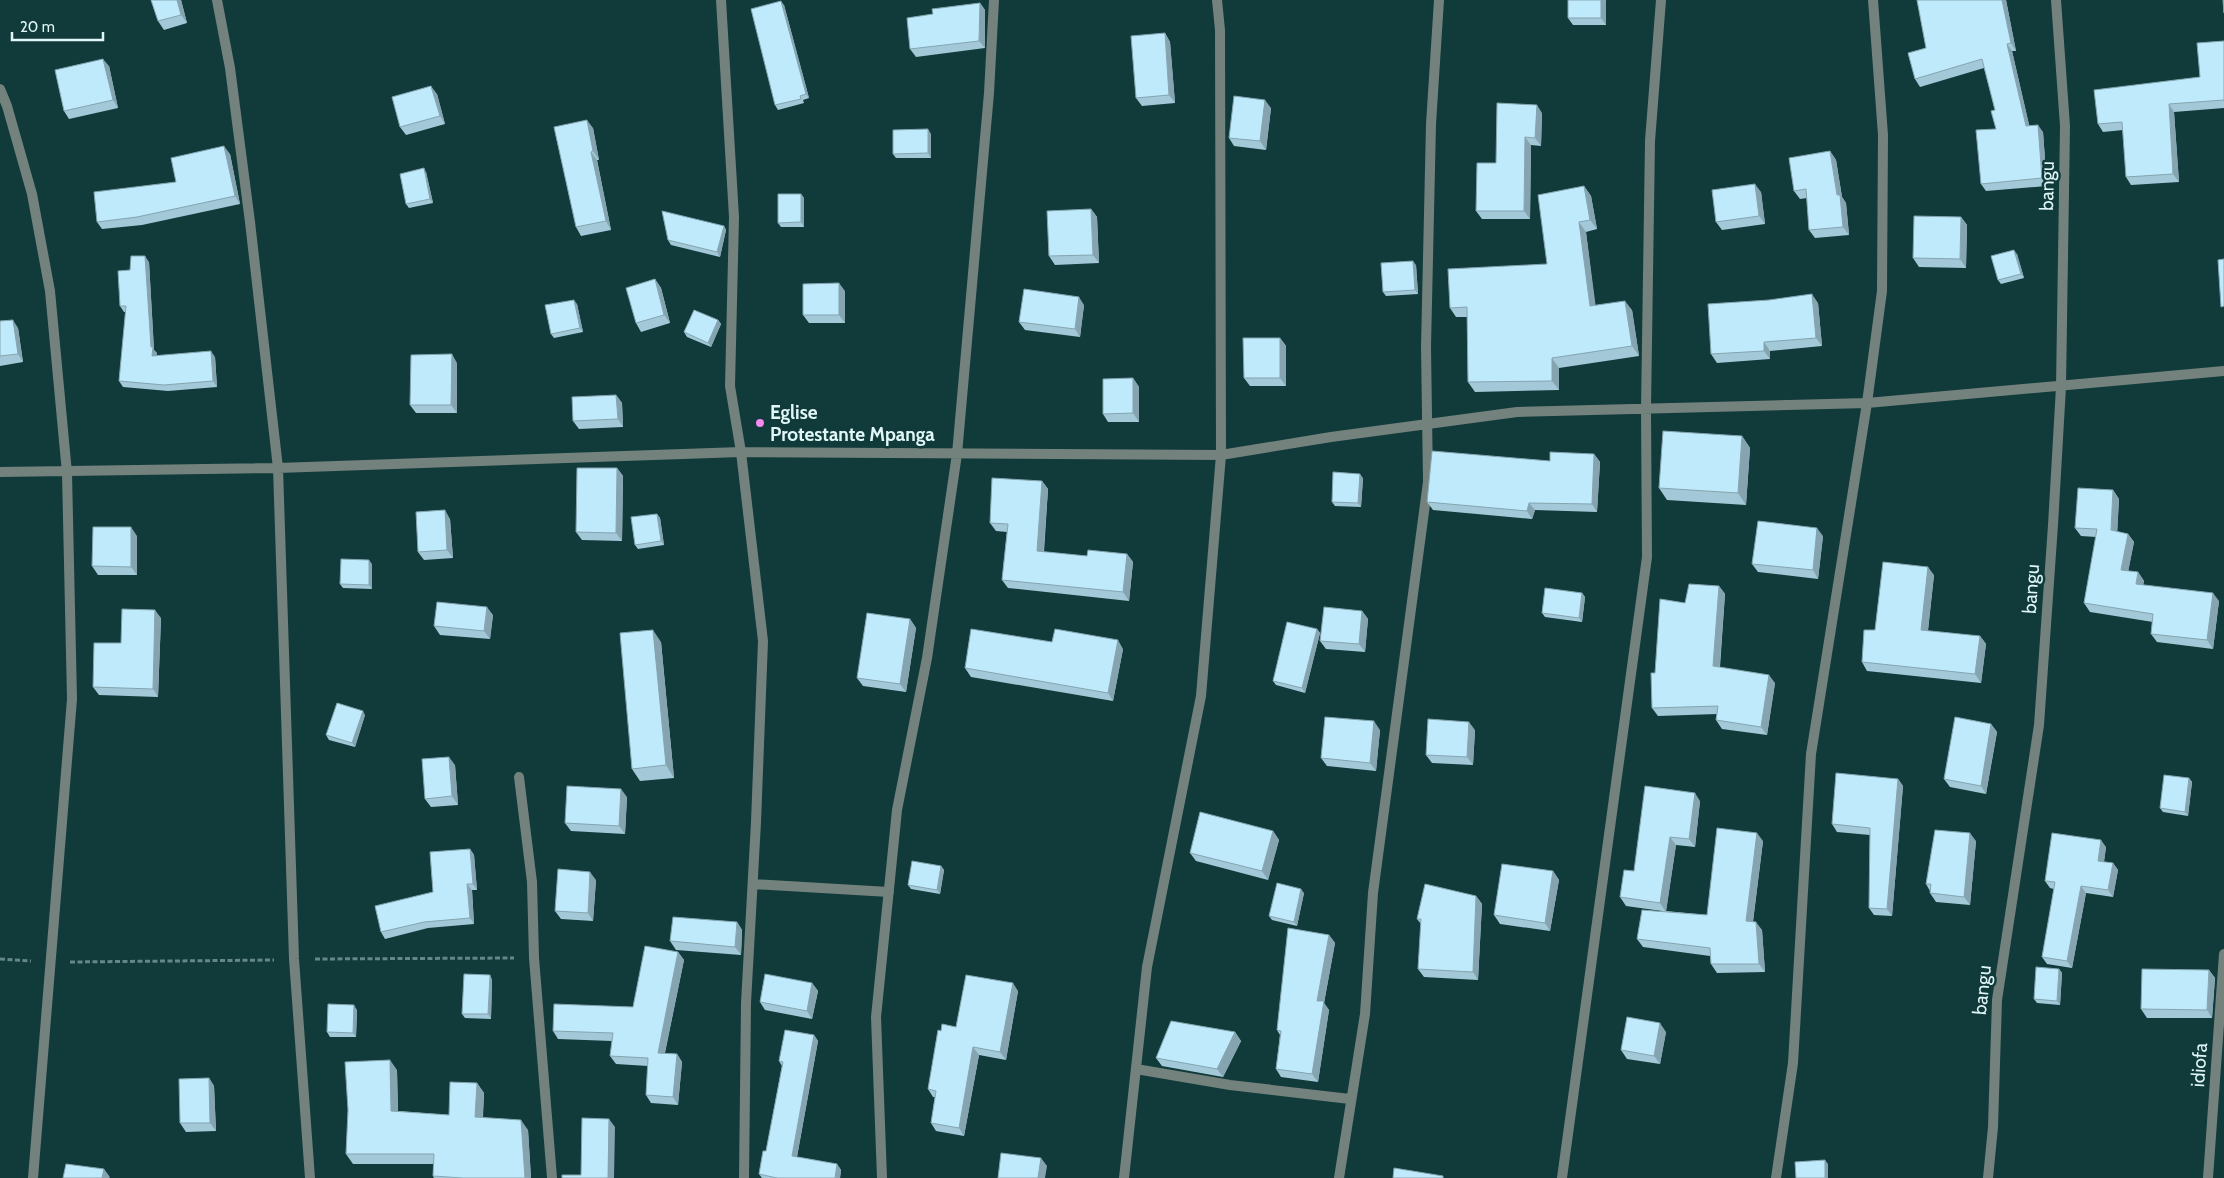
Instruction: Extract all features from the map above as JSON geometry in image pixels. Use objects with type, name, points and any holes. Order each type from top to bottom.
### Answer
[{"type":"street","points":[[217,0],[230,68],[250,222],[278,468],[294,960],[310,1178]]},
{"type":"street","points":[[721,0],[734,217],[730,386],[741,452],[763,641],[746,1003],[744,1178]]},
{"type":"street","points":[[882,1178],[876,1017],[896,810],[927,658],[957,454],[989,93],[994,0]]},
{"type":"street","points":[[1124,1178],[1147,967],[1201,696],[1221,455],[1220,30],[1218,0]]},
{"type":"street","points":[[1339,1178],[1350,1099],[1365,1014],[1373,893],[1428,482],[1426,425],[1431,124],[1439,0]]},
{"type":"street","points":[[1562,1178],[1647,557],[1646,409],[1650,141],[1661,0]]},
{"type":"street","points":[[1776,1178],[1793,1063],[1811,754],[1867,403],[1882,291],[1883,135],[1873,0]]},
{"type":"street","name":"bangu","points":[[1988,1178],[1993,1127],[1997,1000],[2039,725],[2061,387],[2065,126],[2056,0]]},
{"type":"street","points":[[0,89],[7,106],[32,194],[46,272],[67,473],[72,699],[33,1178]]},
{"type":"street","points":[[0,472],[67,473],[278,468],[741,452],[1221,455],[1331,437],[1517,412],[1867,403],[2224,371]]},
{"type":"street","points":[[518,777],[532,882],[534,958],[552,1178]]},
{"type":"street","points":[[752,884],[889,892]]},
{"type":"street","name":"idiofa","points":[[2208,1178],[2224,954]]},
{"type":"street","points":[[1136,1069],[1230,1085],[1350,1099]]},
{"type":"path","points":[[0,959],[50,963],[534,958]]},
{"type":"building","points":[[151,0],[177,0],[181,15],[158,21]]},
{"type":"building","points":[[1568,0],[1601,0],[1601,18],[1568,18]]},
{"type":"building","points":[[1917,0],[2002,0],[2011,43],[2007,44],[2026,126],[2038,125],[2042,178],[1981,184],[1976,130],[1996,129],[1991,111],[1995,110],[1982,59],[1915,79],[1908,53],[1926,48]]},
{"type":"building","points":[[781,1],[806,94],[800,96],[801,99],[775,105],[751,9]]},
{"type":"building","points":[[980,3],[979,41],[910,49],[907,18],[933,14],[932,9]]},
{"type":"building","points":[[1165,33],[1169,95],[1136,98],[1131,36]]},
{"type":"building","points":[[2224,41],[2224,100],[2169,104],[2173,174],[2126,177],[2122,122],[2098,124],[2094,90],[2200,77],[2197,43]]},
{"type":"building","points":[[103,59],[113,100],[64,111],[55,70]]},
{"type":"building","points":[[431,86],[440,116],[400,127],[392,97]]},
{"type":"building","points":[[1234,96],[1265,100],[1260,141],[1229,138]]},
{"type":"building","points":[[1497,103],[1537,105],[1535,138],[1525,137],[1524,211],[1476,211],[1477,163],[1496,163]]},
{"type":"building","points":[[587,120],[593,151],[591,152],[606,221],[576,227],[554,127]]},
{"type":"building","points":[[928,129],[928,153],[893,154],[893,130]]},
{"type":"building","points":[[224,146],[235,196],[137,217],[97,222],[94,192],[176,182],[171,158]]},
{"type":"building","points":[[1830,151],[1837,195],[1840,195],[1843,227],[1809,230],[1806,189],[1794,191],[1789,158]]},
{"type":"building","points":[[424,168],[430,199],[406,204],[400,174]]},
{"type":"building","points":[[1755,184],[1759,216],[1716,222],[1712,190]]},
{"type":"building","points":[[1584,186],[1590,220],[1579,222],[1590,306],[1625,301],[1632,346],[1552,358],[1552,381],[1468,382],[1467,307],[1450,308],[1448,269],[1547,264],[1538,195]]},
{"type":"building","points":[[778,194],[801,194],[801,222],[778,223]]},
{"type":"building","points":[[1091,209],[1093,255],[1049,256],[1047,211]]},
{"type":"building","points":[[662,211],[724,226],[717,252],[668,240]]},
{"type":"building","points":[[1914,216],[1961,217],[1960,259],[1913,258]]},
{"type":"building","points":[[2014,250],[2021,274],[1998,280],[1991,256]]},
{"type":"building","points":[[131,256],[145,256],[151,347],[153,347],[152,356],[211,351],[213,381],[164,385],[119,381],[126,306],[120,306],[118,271],[130,270]]},
{"type":"building","points":[[2224,259],[2224,306],[2221,307],[2218,260]]},
{"type":"building","points":[[1413,261],[1415,290],[1383,292],[1381,263]]},
{"type":"building","points":[[655,279],[664,315],[636,323],[626,288]]},
{"type":"building","points":[[839,283],[839,315],[803,315],[803,284]]},
{"type":"building","points":[[1024,289],[1079,297],[1075,329],[1019,322]]},
{"type":"building","points":[[1812,294],[1816,338],[1764,342],[1764,351],[1711,354],[1708,304],[1769,300]]},
{"type":"building","points":[[574,300],[580,328],[551,334],[545,305]]},
{"type":"building","points":[[694,310],[718,320],[708,343],[684,332]]},
{"type":"building","points":[[13,320],[18,354],[0,356],[0,321]]},
{"type":"building","points":[[1243,338],[1280,338],[1280,378],[1244,378]]},
{"type":"building","points":[[452,354],[451,405],[410,405],[411,355]]},
{"type":"building","points":[[1133,378],[1133,413],[1103,414],[1103,379]]},
{"type":"building","points":[[616,395],[618,419],[573,421],[572,397]]},
{"type":"building","points":[[1663,431],[1742,436],[1738,493],[1659,488]]},
{"type":"building","points":[[1432,451],[1550,461],[1550,452],[1594,454],[1592,504],[1529,503],[1527,511],[1427,502]]},
{"type":"building","points":[[577,468],[617,468],[616,533],[576,532]]},
{"type":"building","points":[[1333,472],[1360,474],[1358,503],[1332,502]]},
{"type":"building","points":[[992,478],[1042,481],[1037,551],[1087,556],[1088,550],[1127,554],[1123,592],[1002,580],[1008,524],[990,523]]},
{"type":"building","points":[[2078,488],[2113,490],[2111,530],[2128,534],[2121,570],[2138,572],[2136,584],[2213,593],[2207,640],[2151,634],[2153,614],[2084,603],[2097,529],[2075,528]]},
{"type":"building","points":[[445,510],[447,550],[418,552],[416,512]]},
{"type":"building","points":[[657,514],[661,541],[635,545],[631,517]]},
{"type":"building","points":[[1758,521],[1817,528],[1813,570],[1752,564]]},
{"type":"building","points":[[93,527],[131,527],[131,567],[92,566]]},
{"type":"building","points":[[341,559],[369,560],[369,585],[340,584]]},
{"type":"building","points":[[1883,562],[1928,567],[1921,630],[1980,636],[1975,674],[1862,662],[1864,630],[1875,630]]},
{"type":"building","points":[[1689,584],[1719,586],[1713,666],[1769,675],[1761,727],[1716,720],[1718,706],[1652,708],[1651,673],[1655,673],[1660,599],[1685,603]]},
{"type":"building","points":[[1545,588],[1582,593],[1579,618],[1542,613]]},
{"type":"building","points":[[437,602],[487,607],[484,631],[434,626]]},
{"type":"building","points":[[1324,607],[1362,611],[1359,644],[1320,641]]},
{"type":"building","points":[[122,609],[155,610],[153,689],[93,687],[94,643],[121,643]]},
{"type":"building","points":[[867,613],[910,619],[900,684],[857,678]]},
{"type":"building","points":[[1287,622],[1317,629],[1302,688],[1273,681]]},
{"type":"building","points":[[971,629],[1052,642],[1055,629],[1118,640],[1108,693],[965,668]]},
{"type":"building","points":[[653,630],[666,765],[632,769],[620,633]]},
{"type":"building","points":[[337,703],[363,711],[352,743],[326,735]]},
{"type":"building","points":[[1325,717],[1374,721],[1370,763],[1321,758]]},
{"type":"building","points":[[1955,717],[1991,724],[1981,786],[1944,779]]},
{"type":"building","points":[[1428,719],[1469,722],[1467,757],[1426,755]]},
{"type":"building","points":[[449,757],[452,796],[425,799],[422,759]]},
{"type":"building","points":[[1836,773],[1898,779],[1887,909],[1869,908],[1870,828],[1832,824]]},
{"type":"building","points":[[2164,775],[2189,778],[2185,812],[2160,808]]},
{"type":"building","points":[[567,786],[621,789],[619,826],[565,823]]},
{"type":"building","points":[[1645,786],[1695,793],[1689,839],[1670,837],[1660,903],[1620,897],[1624,870],[1634,871]]},
{"type":"building","points":[[1200,812],[1273,831],[1262,871],[1190,853]]},
{"type":"building","points":[[1717,828],[1757,833],[1746,921],[1756,922],[1759,964],[1711,964],[1710,948],[1637,939],[1642,910],[1707,915]]},
{"type":"building","points":[[1935,830],[1970,833],[1964,897],[1930,893],[1931,884],[1926,884]]},
{"type":"building","points":[[2052,833],[2101,840],[2098,861],[2113,863],[2108,890],[2081,886],[2067,961],[2042,957],[2055,882],[2045,881]]},
{"type":"building","points":[[470,849],[473,884],[467,884],[470,918],[424,922],[381,932],[375,906],[433,892],[430,852]]},
{"type":"building","points":[[912,861],[941,866],[937,890],[908,885]]},
{"type":"building","points":[[1502,864],[1553,871],[1545,923],[1494,915]]},
{"type":"building","points":[[558,869],[590,872],[588,913],[555,911]]},
{"type":"building","points":[[1277,883],[1301,889],[1294,922],[1269,916]]},
{"type":"building","points":[[1425,884],[1476,896],[1473,972],[1418,969],[1421,919],[1417,919]]},
{"type":"building","points":[[673,917],[737,922],[735,947],[670,941]]},
{"type":"building","points":[[1288,928],[1329,935],[1317,1001],[1324,1001],[1312,1074],[1276,1069],[1281,1031],[1277,1030]]},
{"type":"building","points":[[645,946],[678,952],[658,1053],[677,1054],[673,1097],[646,1095],[648,1058],[610,1056],[613,1033],[553,1031],[554,1004],[633,1007]]},
{"type":"building","points":[[2036,967],[2059,969],[2057,1001],[2034,999]]},
{"type":"building","points":[[2142,969],[2209,970],[2207,1010],[2141,1009]]},
{"type":"building","points":[[464,974],[490,975],[488,1014],[462,1014]]},
{"type":"building","points":[[765,974],[812,983],[807,1011],[760,1002]]},
{"type":"building","points":[[966,975],[1013,983],[1000,1052],[973,1047],[959,1128],[931,1123],[936,1091],[928,1089],[938,1030],[941,1031],[942,1024],[956,1027]]},
{"type":"building","points":[[328,1004],[354,1005],[353,1033],[327,1032]]},
{"type":"building","points":[[1627,1017],[1660,1023],[1654,1056],[1621,1050]]},
{"type":"building","points":[[1171,1021],[1235,1032],[1217,1069],[1156,1058]]},
{"type":"building","points":[[785,1030],[814,1035],[792,1156],[837,1164],[835,1178],[777,1178],[759,1174],[763,1151],[766,1151],[783,1062],[779,1061]]},
{"type":"building","points":[[390,1060],[391,1111],[449,1115],[450,1082],[477,1083],[475,1117],[521,1120],[525,1178],[433,1176],[434,1154],[346,1154],[348,1110],[345,1062]]},
{"type":"building","points":[[209,1078],[210,1123],[180,1123],[179,1079]]},
{"type":"building","points":[[582,1118],[609,1119],[608,1178],[562,1178],[562,1175],[581,1175]]},
{"type":"building","points":[[1001,1153],[1041,1158],[1038,1178],[998,1178]]},
{"type":"building","points":[[1825,1160],[1825,1178],[1796,1178],[1795,1162]]},
{"type":"building","points":[[66,1164],[104,1169],[102,1178],[63,1178]]},
{"type":"building","points":[[1394,1168],[1443,1176],[1443,1178],[1393,1178]]},
{"type":"place","name":"Eglise Protestante Mpanga","points":[[760,423]]}]
